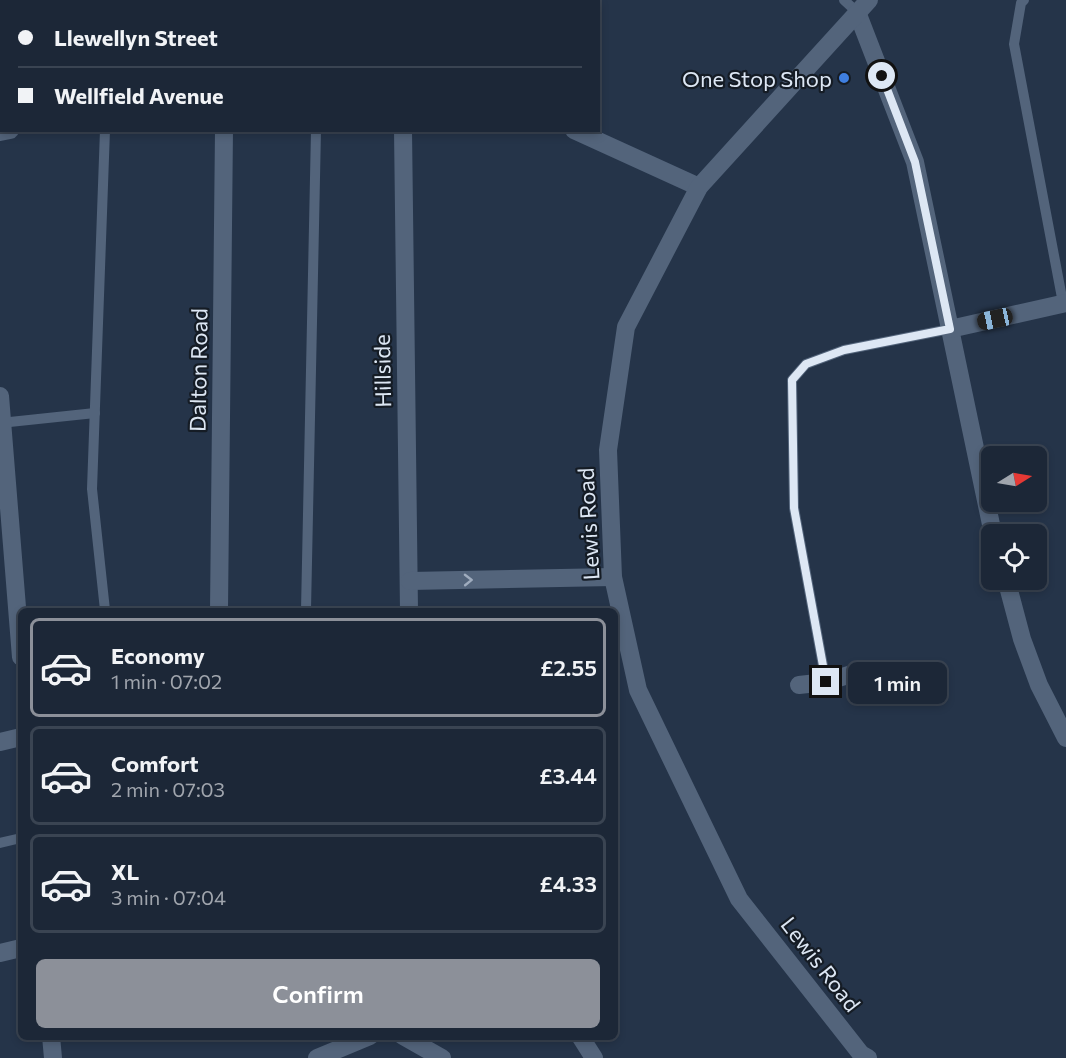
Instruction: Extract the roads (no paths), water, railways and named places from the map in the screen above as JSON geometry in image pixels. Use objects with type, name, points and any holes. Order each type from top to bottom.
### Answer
[{"type":"street","points":[[857,4],[915,162],[991,524]]},
{"type":"street","name":"Lewis Road","points":[[857,4],[699,187],[626,327],[608,450],[614,577],[638,690],[740,899],[861,1054],[868,1058]]},
{"type":"street","name":"Dalton Road","points":[[219,608],[224,132]]},
{"type":"street","name":"Hillside","points":[[403,132],[409,608]]},
{"type":"street","points":[[578,132],[699,187]]},
{"type":"street","points":[[950,329],[1065,303]]},
{"type":"street","points":[[0,396],[18,622]]},
{"type":"street","points":[[410,581],[614,577]]},
{"type":"street","points":[[1009,590],[1022,639],[1039,684],[1066,738]]},
{"type":"street","points":[[799,685],[826,682],[861,671]]},
{"type":"street","points":[[0,742],[18,738]]},
{"type":"street","points":[[0,953],[18,949]]},
{"type":"street","points":[[51,1040],[53,1058]]},
{"type":"street","points":[[317,1058],[360,1040]]},
{"type":"street","points":[[410,1040],[442,1058]]},
{"type":"street","points":[[583,1040],[594,1058]]},
{"type":"lane","points":[[1024,0],[1021,3],[1014,44],[1065,303]]},
{"type":"lane","points":[[105,132],[92,489],[105,608]]},
{"type":"lane","points":[[306,608],[316,132]]},
{"type":"lane","points":[[826,682],[794,508],[792,380],[806,364],[844,350],[950,329]]},
{"type":"lane","points":[[1,422],[95,413]]},
{"type":"lane","points":[[0,843],[18,839]]},
{"type":"place","name":"One Stop Shop","points":[[844,78]]}]
